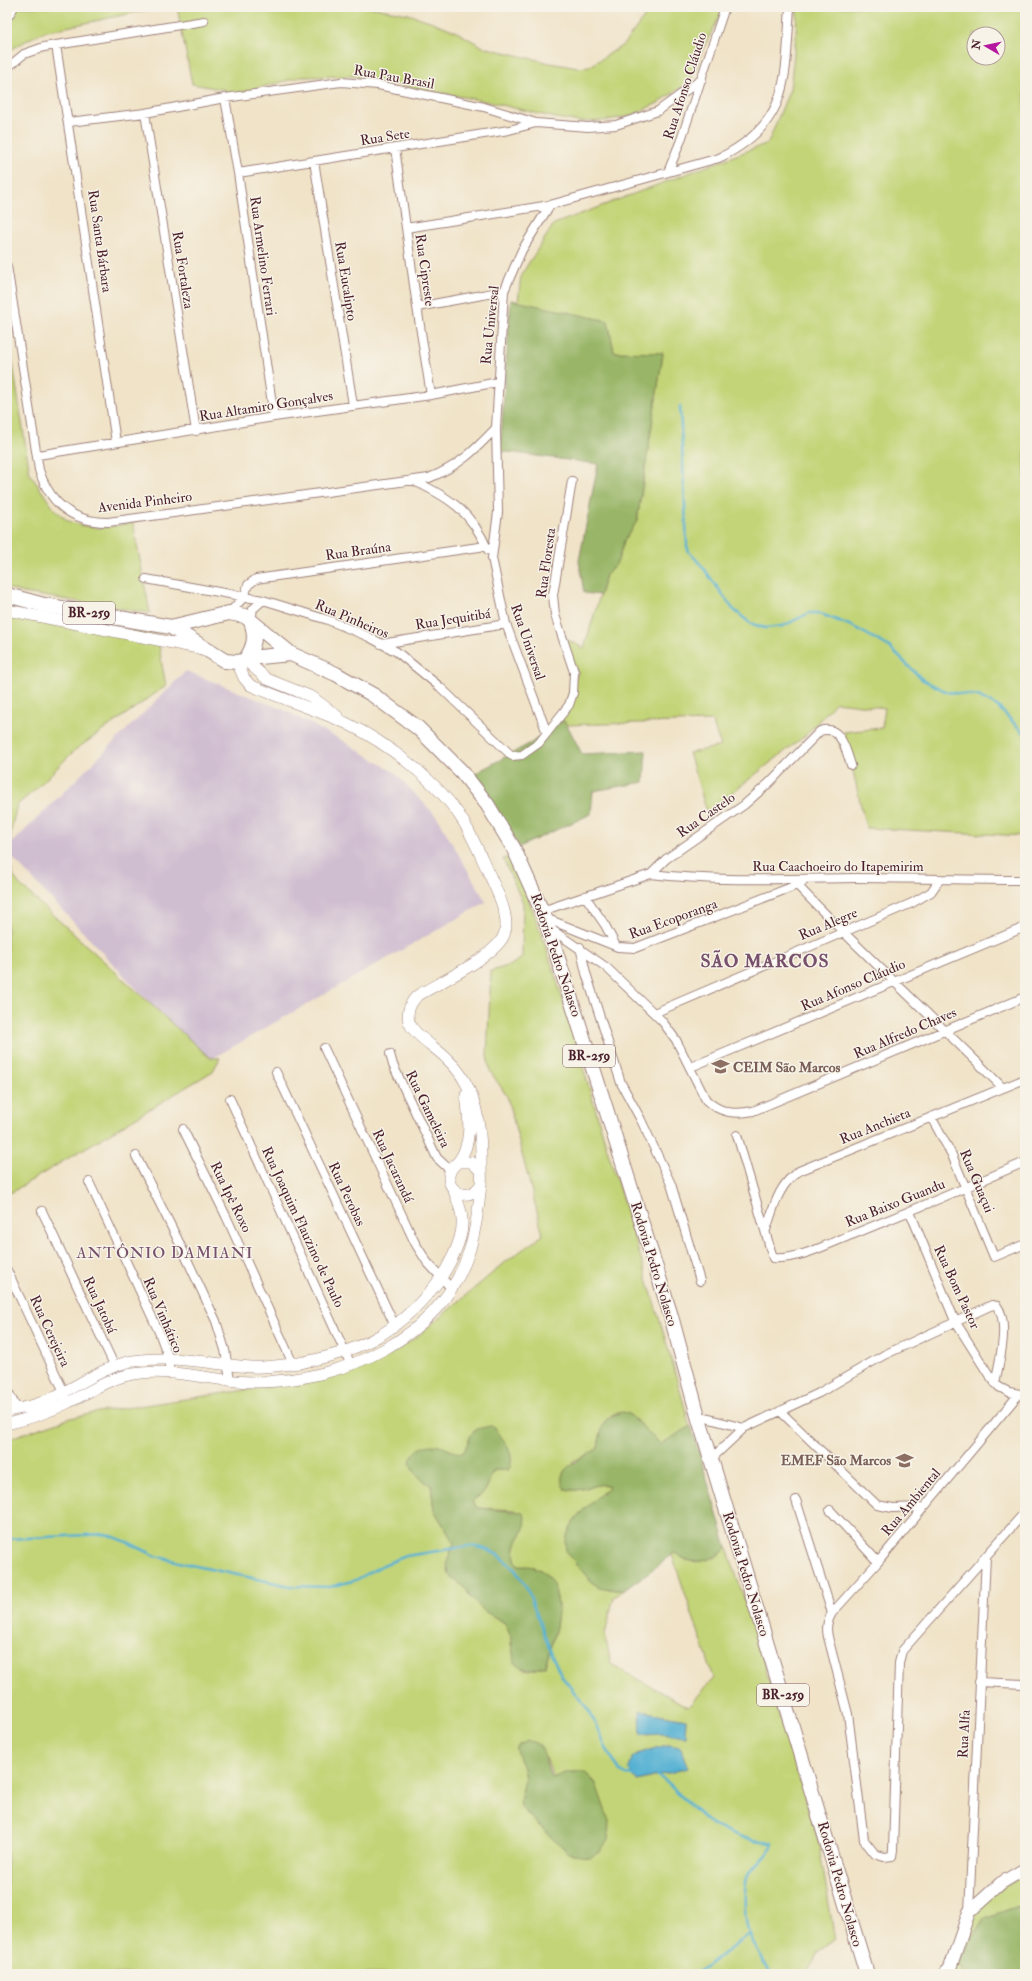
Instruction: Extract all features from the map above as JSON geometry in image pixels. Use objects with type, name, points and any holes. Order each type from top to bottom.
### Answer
[{"type":"highway","name":"Rodovia Pedro Nolasco","points":[[7,595],[44,605],[171,627],[225,661],[241,661],[260,657],[291,654]]},
{"type":"highway","name":"Rodovia Pedro Nolasco","points":[[171,627],[237,613],[251,621],[291,654],[336,674],[373,695],[418,728],[462,772],[487,804],[514,849],[545,919],[671,1316],[698,1416],[867,1974]]},
{"type":"highway","points":[[208,650],[203,637],[204,629],[212,618]]},
{"type":"highway","points":[[241,661],[254,648],[256,635],[251,621]]},
{"type":"main road","points":[[948,1973],[969,1912],[1000,1883],[1025,1869]]},
{"type":"street","points":[[7,18],[14,7]]},
{"type":"street","name":"Rua Afonso Cláudio","points":[[668,172],[681,140],[725,7]]},
{"type":"street","points":[[406,228],[550,205],[719,158],[736,150],[759,132],[779,102],[784,81],[790,7]]},
{"type":"street","points":[[7,68],[24,54],[56,45],[204,21]]},
{"type":"street","name":"Rua Santa Bárbara","points":[[56,45],[69,122],[116,442]]},
{"type":"street","name":"Rua Pau Brasil","points":[[69,122],[145,113],[225,98],[331,83],[350,82],[378,85],[484,107],[536,123],[588,128],[616,125],[658,111],[702,79]]},
{"type":"street","name":"Rua Armelino Ferrari","points":[[225,98],[238,173],[274,417]]},
{"type":"street","name":"Rua Fortaleza","points":[[145,113],[196,431]]},
{"type":"street","name":"Rua Sete","points":[[238,173],[509,130],[536,123]]},
{"type":"street","name":"Rua Cipreste","points":[[395,148],[431,395]]},
{"type":"street","name":"Rua Eucalipto","points":[[314,162],[353,405]]},
{"type":"street","name":"Rua Universal","points":[[547,733],[506,624],[492,558],[498,512],[496,428],[504,291],[522,250],[550,205]]},
{"type":"street","name":"Avenida Pinheiro","points":[[7,266],[38,455],[39,470],[46,490],[58,504],[75,516],[100,522],[429,478],[448,470],[474,451],[496,428]]},
{"type":"street","points":[[417,307],[504,291]]},
{"type":"street","name":"Rua Altamiro Gonçalves","points":[[38,455],[196,431],[274,417],[431,395],[498,382]]},
{"type":"street","points":[[412,480],[436,491],[462,509],[471,520],[492,558]]},
{"type":"street","name":"Rua Floresta","points":[[512,756],[516,757],[527,753],[547,733],[571,700],[575,684],[574,672],[556,615],[553,595],[572,481]]},
{"type":"street","name":"Rua Braúna","points":[[229,614],[244,597],[246,589],[252,582],[268,577],[486,546]]},
{"type":"street","name":"Rua Pinheiros","points":[[146,579],[263,600],[328,620],[381,644],[397,652],[440,687],[512,756]]},
{"type":"street","points":[[251,621],[253,609],[263,600]]},
{"type":"street","points":[[7,610],[208,650]]},
{"type":"street","name":"Rua Jequitibá","points":[[381,644],[506,624]]},
{"type":"street","points":[[7,1424],[42,1415],[122,1377],[134,1374],[169,1373],[259,1382],[295,1379],[334,1371],[352,1365],[403,1338],[429,1316],[451,1288],[469,1250],[477,1220],[481,1184],[480,1132],[477,1114],[472,1097],[465,1082],[448,1059],[412,1028],[408,1018],[408,1011],[417,996],[483,957],[493,949],[502,938],[504,932],[504,908],[464,821],[449,802],[424,776],[370,736],[346,723],[250,685],[244,678],[241,661]]},
{"type":"street","name":"Rua Castelo","points":[[545,919],[585,896],[651,874],[673,854],[744,804],[769,783],[820,731],[828,730],[837,734],[844,744],[851,765]]},
{"type":"street","name":"Rua Caachoeiro do Itapemirim","points":[[651,874],[694,877],[810,880],[855,878],[1025,880]]},
{"type":"street","name":"Rua Ecoporanga","points":[[545,919],[626,949],[644,946],[810,880]]},
{"type":"street","name":"Rua Alegre","points":[[654,1013],[924,897],[931,892],[940,880]]},
{"type":"street","points":[[797,885],[842,932],[946,1030],[1004,1088]]},
{"type":"street","points":[[585,896],[602,921],[616,946]]},
{"type":"street","points":[[545,919],[606,967],[654,1013],[676,1040],[691,1067]]},
{"type":"street","name":"Rua Afonso Cláudio","points":[[691,1067],[1025,927]]},
{"type":"street","points":[[580,948],[586,973],[621,1083],[641,1120],[671,1184],[700,1281]]},
{"type":"street","name":"Rua Alfredo Chaves","points":[[691,1067],[706,1100],[713,1107],[729,1113],[740,1114],[753,1111],[1025,997]]},
{"type":"street","name":"Rua Jacarandá","points":[[324,1048],[415,1243],[420,1252],[451,1288]]},
{"type":"street","name":"Rua Gameleira","points":[[390,1054],[393,1065],[437,1158],[454,1166]]},
{"type":"street","name":"Rua Perobas","points":[[276,1072],[395,1326]]},
{"type":"street","name":"Rua Anchieta","points":[[766,1230],[780,1190],[790,1176],[811,1165],[1025,1079]]},
{"type":"street","points":[[7,1389],[12,1410],[34,1406],[115,1367],[132,1361],[170,1358],[252,1367],[293,1364],[346,1352],[368,1343],[395,1326],[416,1309],[441,1278],[454,1251],[462,1227],[462,1215],[449,1181],[454,1166],[464,1154],[469,1140],[465,1082]]},
{"type":"street","name":"Rua Joaquim Flauzino de Paulo","points":[[230,1099],[352,1365]]},
{"type":"street","name":"Rua Guaçui","points":[[931,1118],[945,1140],[994,1257],[1025,1244]]},
{"type":"street","name":"Rua Ipê Roxo","points":[[183,1129],[226,1216],[293,1364]]},
{"type":"street","points":[[737,1135],[766,1230]]},
{"type":"street","points":[[136,1156],[178,1238],[216,1321],[223,1342],[230,1380]]},
{"type":"street","points":[[454,1166],[471,1162],[481,1171]]},
{"type":"street","name":"Rua Baixo Guandu","points":[[766,1230],[773,1258],[798,1255],[910,1212],[1025,1162]]},
{"type":"street","name":"Rua Vinhático","points":[[90,1182],[170,1358],[169,1373]]},
{"type":"street","points":[[454,1191],[464,1195],[469,1194],[478,1189],[481,1184]]},
{"type":"street","name":"Rua Jatobá","points":[[42,1211],[115,1367]]},
{"type":"street","name":"Rua Bom Pastor","points":[[910,1212],[955,1321],[995,1383],[1009,1392],[1022,1395]]},
{"type":"street","name":"Rua Cerejeira","points":[[7,1270],[64,1392],[66,1403]]},
{"type":"street","points":[[711,1459],[744,1428],[819,1393],[884,1355],[987,1306],[997,1306],[1000,1309],[1003,1330],[1001,1354],[995,1383]]},
{"type":"street","name":"Rua Ambiental","points":[[986,1557],[902,1651],[899,1663],[894,1850],[892,1856],[884,1857],[872,1852],[864,1840],[848,1714],[826,1628],[832,1613],[1022,1395]]},
{"type":"street","points":[[780,1411],[877,1505],[892,1508],[924,1507]]},
{"type":"street","points":[[698,1416],[744,1428]]},
{"type":"street","points":[[796,1500],[832,1613]]},
{"type":"street","points":[[830,1510],[878,1562]]},
{"type":"street","points":[[986,1557],[1025,1512]]},
{"type":"street","name":"Rua Alfa","points":[[969,1912],[986,1557]]},
{"type":"street","points":[[979,1682],[1025,1684]]},
{"type":"shaded area","points":[[186,671],[284,710],[345,742],[394,772],[437,817],[486,902],[206,1062],[7,852],[7,848]]},
{"type":"green space","points":[[7,7],[161,7],[43,32],[18,45],[7,53]]},
{"type":"green space","points":[[177,7],[369,7],[408,14],[430,21],[455,31],[483,47],[578,68],[589,67],[623,45],[652,7],[721,7],[721,14],[702,50],[691,81],[658,103],[630,116],[603,121],[580,122],[556,118],[489,102],[354,76],[301,77],[227,96],[226,90],[192,84]]},
{"type":"green space","points":[[797,7],[1025,7],[1025,836],[866,828],[844,732],[882,728],[885,708],[836,702],[806,735],[707,812],[689,753],[721,746],[712,721],[567,725],[560,717],[578,673],[559,636],[584,648],[606,575],[617,563],[624,541],[637,521],[663,354],[614,352],[608,321],[518,302],[521,275],[554,224],[768,143],[790,89],[796,36]]},
{"type":"green space","points":[[511,300],[608,321],[614,352],[663,353],[637,521],[624,541],[617,563],[606,575],[600,595],[584,593],[579,561],[598,464],[500,451]]},
{"type":"green space","points":[[7,327],[30,474],[54,509],[68,521],[84,526],[100,528],[133,523],[150,613],[24,593],[7,588]]},
{"type":"green space","points":[[7,606],[160,636],[160,653],[166,686],[75,750],[37,788],[17,805],[11,830],[9,863],[14,877],[20,885],[210,1058],[220,1058],[213,1071],[7,1195]]},
{"type":"green space","points":[[560,717],[567,725],[582,754],[646,751],[644,782],[593,791],[591,814],[519,847],[489,795],[474,774],[531,743],[548,731]]},
{"type":"green space","points":[[511,856],[539,927],[551,963],[660,1321],[690,1427],[661,1445],[629,1414],[614,1414],[609,1417],[603,1427],[598,1448],[592,1453],[573,1461],[565,1489],[576,1490],[597,1485],[608,1485],[609,1487],[579,1514],[568,1534],[575,1563],[582,1569],[591,1582],[609,1589],[623,1591],[614,1597],[605,1634],[611,1664],[688,1707],[714,1678],[672,1555],[673,1551],[683,1558],[700,1562],[715,1557],[727,1548],[752,1622],[780,1719],[818,1839],[835,1940],[820,1951],[806,1974],[7,1974],[7,1439],[71,1418],[98,1412],[313,1380],[349,1372],[382,1359],[414,1339],[508,1260],[543,1235],[507,1096],[490,1071],[487,1055],[491,971],[511,965],[522,958],[523,903],[503,859]],"holes":[[[471,1435],[508,1470],[495,1470],[486,1490],[474,1499],[472,1503],[478,1508],[515,1510],[524,1531],[516,1543],[514,1552],[518,1566],[539,1569],[546,1575],[553,1585],[558,1605],[558,1615],[554,1636],[545,1666],[529,1671],[524,1670],[511,1645],[511,1637],[505,1623],[484,1611],[470,1597],[467,1590],[461,1584],[449,1556],[454,1543],[434,1510],[431,1485],[424,1481],[411,1468],[442,1447],[457,1454],[464,1452]],[[641,1711],[686,1719],[685,1737],[664,1733],[641,1734]],[[667,1745],[680,1747],[688,1768],[637,1781],[637,1754]],[[546,1757],[553,1778],[568,1772],[585,1772],[596,1783],[555,1841],[526,1813],[520,1801],[525,1780],[523,1768]]]},
{"type":"green space","points":[[623,1412],[629,1414],[661,1444],[691,1426],[727,1548],[715,1557],[701,1561],[689,1560],[673,1552],[672,1555],[623,1591],[599,1587],[591,1582],[566,1551],[568,1531],[573,1523],[586,1507],[609,1487],[608,1485],[597,1485],[576,1490],[565,1489],[562,1482],[562,1475],[572,1464],[598,1448],[602,1429],[606,1420]]},
{"type":"green space","points":[[491,1426],[495,1427],[508,1448],[511,1464],[508,1470],[494,1470],[486,1490],[474,1499],[472,1503],[478,1508],[522,1512],[525,1518],[525,1524],[515,1549],[515,1557],[518,1566],[532,1567],[542,1571],[553,1585],[558,1605],[558,1615],[554,1636],[545,1666],[532,1670],[522,1668],[514,1662],[511,1637],[505,1623],[484,1611],[470,1597],[467,1590],[449,1575],[447,1562],[454,1543],[434,1510],[431,1485],[418,1476],[410,1461],[419,1449],[433,1445],[456,1452],[464,1452],[471,1435],[476,1429]]},
{"type":"green space","points":[[528,1741],[535,1743],[542,1750],[552,1778],[568,1772],[585,1772],[596,1784],[609,1821],[608,1839],[600,1852],[589,1857],[573,1855],[555,1841],[521,1807],[525,1775],[516,1749],[519,1745]]},
{"type":"green space","points":[[1025,1874],[1025,1904],[984,1918],[959,1961],[965,1974],[950,1974],[967,1927],[987,1898]]},
{"type":"green space","points":[[1025,1904],[1025,1974],[965,1974],[959,1961],[984,1918]]},
{"type":"water","points":[[640,1711],[686,1719],[685,1737],[664,1733],[641,1734]]},
{"type":"water","points":[[667,1745],[680,1747],[688,1768],[637,1781],[629,1769],[632,1758],[637,1754]]},
{"type":"waterway","points":[[680,406],[687,546],[689,552],[702,566],[733,609],[750,623],[765,628],[783,626],[809,613],[818,613],[852,626],[888,646],[923,680],[947,692],[978,696],[997,706],[1025,734]]},
{"type":"waterway","points":[[7,1539],[106,1534],[156,1556],[191,1565],[290,1586],[330,1587],[356,1580],[383,1565],[406,1556],[469,1546],[482,1548],[499,1555],[515,1570],[527,1588],[553,1658],[563,1678],[590,1712],[606,1748],[620,1771],[626,1775],[637,1776]]},
{"type":"waterway","points":[[658,1776],[661,1777],[711,1825],[753,1841],[772,1843],[768,1854],[750,1871],[747,1877],[745,1894],[745,1913],[748,1930],[771,1974]]},
{"type":"waterway","points":[[695,1974],[750,1934]]},
{"type":"place","name":"CEIM São Marcos","points":[[720,1067]]},
{"type":"place","name":"EMEF São Marcos","points":[[904,1460]]},
{"type":"district","name":"SÃO MARCOS","points":[[765,961]]},
{"type":"district","name":"ANTÔNIO DAMIANI","points":[[165,1253]]}]
